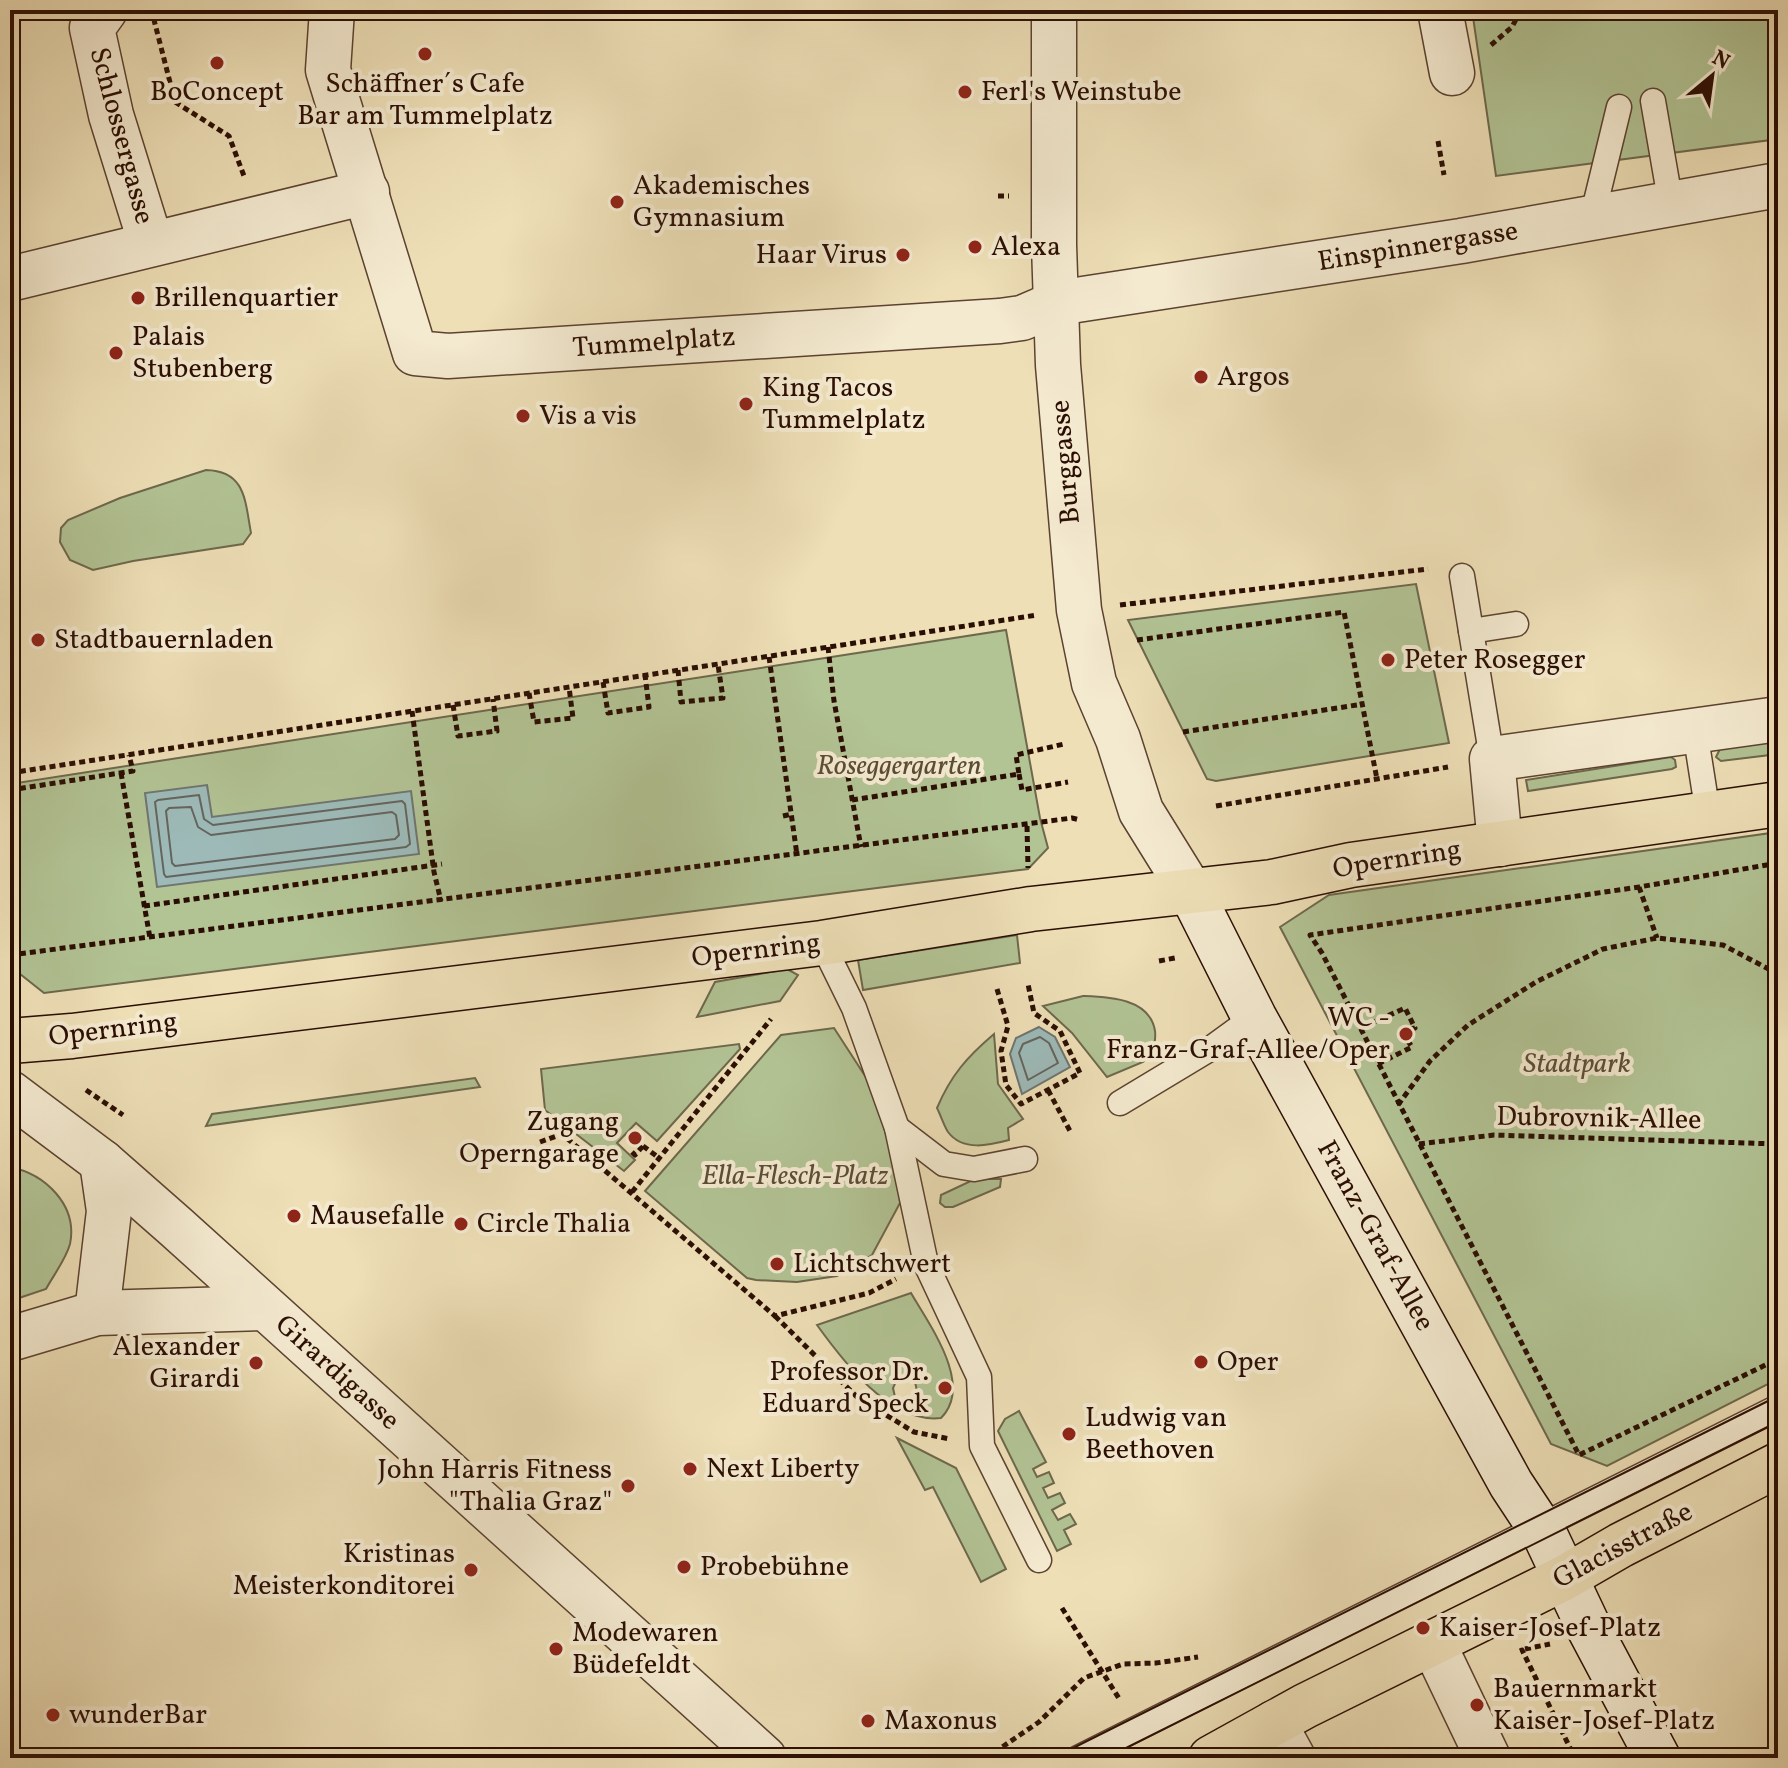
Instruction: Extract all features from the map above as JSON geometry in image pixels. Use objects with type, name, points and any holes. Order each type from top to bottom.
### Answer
[{"type":"main road","name":"Opernring","points":[[10,1041],[72,1036],[822,943],[1031,909],[1272,882],[1351,865],[1778,804]]},
{"type":"main road","name":"Glacisstraße","points":[[1211,1758],[1284,1741],[1433,1643],[1778,1465]]},
{"type":"street","name":"Tummelplatz","points":[[332,10],[328,70],[415,353],[448,356],[1000,321],[1022,318],[1057,303]]},
{"type":"street","name":"Burggasse","points":[[1054,10],[1054,245],[1058,365],[1079,610],[1094,683],[1118,739],[1141,811],[1190,890]]},
{"type":"street","points":[[1440,10],[1452,73]]},
{"type":"street","name":"Schlossergasse","points":[[99,19],[111,115],[140,246]]},
{"type":"street","name":"Einspinnergasse","points":[[1057,303],[1592,218],[1778,185]]},
{"type":"street","points":[[10,279],[367,192]]},
{"type":"street","points":[[1492,759],[1778,719]]},
{"type":"street","name":"Opernring","points":[[1492,759],[1500,844]]},
{"type":"street","name":"Franz-Graf-Allee","points":[[1190,890],[1254,1017],[1511,1484],[1540,1528],[1564,1578]]},
{"type":"street","name":"Girardigasse","points":[[10,1093],[102,1162],[764,1758]]},
{"type":"street","points":[[97,1313],[109,1211],[102,1162]]},
{"type":"street","points":[[10,1339],[97,1313],[264,1308]]},
{"type":"street","points":[[1564,1578],[1658,1758]]},
{"type":"street","points":[[1433,1643],[1488,1758]]},
{"type":"lane","points":[[1653,101],[1671,205]]},
{"type":"lane","points":[[1592,218],[1619,107]]},
{"type":"lane","name":"Opernring","points":[[1462,576],[1492,759]]},
{"type":"lane","points":[[1471,631],[1516,624]]},
{"type":"lane","points":[[1695,731],[1708,814]]},
{"type":"lane","points":[[822,943],[854,1008],[897,1128],[926,1264],[979,1377],[982,1446],[1039,1560]]},
{"type":"lane","points":[[1120,1103],[1213,1047],[1254,1017]]},
{"type":"lane","points":[[897,1128],[944,1164],[974,1169],[1025,1159]]},
{"type":"lane","points":[[1078,1758],[1778,1407]]},
{"type":"path","points":[[1512,27],[1521,10]]},
{"type":"path","points":[[153,16],[173,94]]},
{"type":"path","points":[[175,102],[229,136],[260,218]]},
{"type":"path","points":[[1438,141],[1444,175]]},
{"type":"path","points":[[998,196],[1009,196]]},
{"type":"path","points":[[1107,607],[1421,570]]},
{"type":"path","points":[[1137,640],[1344,612],[1377,779]]},
{"type":"path","points":[[10,773],[1038,615]]},
{"type":"path","points":[[828,647],[834,701],[861,847]]},
{"type":"path","points":[[769,657],[797,855]]},
{"type":"path","points":[[678,670],[681,702],[723,698],[718,665]]},
{"type":"path","points":[[603,682],[608,713],[649,707],[645,675]]},
{"type":"path","points":[[529,693],[534,722],[573,718],[569,687]]},
{"type":"path","points":[[453,705],[458,736],[497,731],[493,699]]},
{"type":"path","points":[[1183,732],[1363,704]]},
{"type":"path","points":[[412,711],[433,866],[441,901]]},
{"type":"path","points":[[1064,744],[1016,755],[1022,790],[1068,782]]},
{"type":"path","points":[[10,790],[133,771],[129,755]]},
{"type":"path","points":[[1216,806],[1492,759]]},
{"type":"path","points":[[121,773],[150,938]]},
{"type":"path","points":[[852,800],[1019,774]]},
{"type":"path","points":[[783,816],[792,814]]},
{"type":"path","points":[[10,955],[1072,818],[1080,820]]},
{"type":"path","points":[[1027,826],[1028,869]]},
{"type":"path","points":[[1778,863],[1639,887],[1310,935],[1361,1028],[1579,1455],[1778,1359]]},
{"type":"path","points":[[144,906],[442,864]]},
{"type":"path","points":[[1639,887],[1657,938]]},
{"type":"path","points":[[1398,1105],[1430,1061],[1468,1025],[1536,982],[1603,949],[1657,938],[1723,945],[1778,974]]},
{"type":"path","points":[[997,989],[1008,1026],[1001,1051],[1006,1085],[1021,1104],[1080,1073],[1060,1031],[1034,1013],[1028,984]]},
{"type":"path","points":[[1361,1028],[1405,1008],[1415,1028],[1411,1029]]},
{"type":"path","points":[[1394,1013],[1397,1020]]},
{"type":"path","points":[[632,1192],[771,1019]]},
{"type":"path","points":[[1378,1064],[1412,1047],[1408,1041]]},
{"type":"path","points":[[79,1085],[123,1115]]},
{"type":"path","points":[[1048,1090],[1070,1131]]},
{"type":"path","points":[[540,1142],[562,1134],[775,1316],[858,1398],[914,1432]]},
{"type":"path","name":"Dubrovnik-Allee","points":[[1419,1144],[1494,1135],[1778,1144]]},
{"type":"path","points":[[635,1140],[659,1158]]},
{"type":"path","points":[[632,1152],[635,1155],[643,1146]]},
{"type":"path","points":[[775,1316],[869,1293],[926,1264]]},
{"type":"path","points":[[1062,1608],[1113,1691]]},
{"type":"path","points":[[986,1758],[1039,1722],[1084,1678],[1123,1664],[1201,1657]]},
{"type":"green space","points":[[1472,10],[1778,10],[1778,139],[1496,176]]},
{"type":"green space","points":[[206,470],[229,476],[241,490],[251,533],[243,544],[93,570],[70,560],[60,542],[61,528],[68,520],[120,498]]},
{"type":"green space","points":[[1416,584],[1449,743],[1216,781],[1207,779],[1128,620]]},
{"type":"green space","name":"Roseggergarten","points":[[1006,630],[1048,848],[1028,869],[44,993],[10,966],[10,784]]},
{"type":"green space","points":[[1778,741],[1778,754],[1721,761],[1716,757],[1720,749]]},
{"type":"green space","points":[[1671,757],[1676,767],[1672,769],[1528,791],[1526,780]]},
{"type":"green space","name":"Stadtpark","points":[[1778,832],[1778,1379],[1607,1466],[1551,1444],[1280,927],[1329,895]]},
{"type":"green space","points":[[1017,935],[1020,963],[863,990],[858,960]]},
{"type":"green space","points":[[787,969],[798,975],[780,1001],[697,1017],[715,982]]},
{"type":"green space","points":[[1083,996],[1126,1002],[1145,1012],[1155,1031],[1154,1051],[1143,1062],[1107,1077],[1072,1033],[1043,1006]]},
{"type":"green space","name":"Ella-Flesch-Platz","points":[[834,1028],[878,1096],[898,1159],[900,1203],[872,1255],[837,1276],[797,1282],[747,1278],[645,1191],[781,1035]]},
{"type":"green space","name":"Ella-Flesch-Platz","points":[[994,1034],[998,1084],[1023,1119],[1008,1128],[1009,1140],[969,1145],[948,1132],[937,1108],[961,1067]]},
{"type":"green space","name":"Ella-Flesch-Platz","points":[[739,1044],[740,1049],[657,1141],[636,1123],[617,1143],[635,1160],[624,1171],[545,1110],[541,1069]]},
{"type":"green space","points":[[475,1078],[480,1087],[206,1126],[212,1114]]},
{"type":"green space","points":[[10,1167],[35,1176],[56,1194],[69,1216],[71,1230],[68,1250],[46,1289],[10,1301]]},
{"type":"green space","name":"Ella-Flesch-Platz","points":[[975,1179],[1001,1179],[1000,1187],[953,1207],[940,1203],[941,1195]]},
{"type":"green space","points":[[911,1293],[946,1356],[953,1389],[950,1405],[941,1418],[922,1417],[886,1401],[854,1372],[817,1325]],"holes":[[[906,1377],[915,1382],[917,1391],[913,1399],[904,1401],[895,1397],[893,1388],[897,1379]]]},
{"type":"green space","points":[[1019,1411],[1046,1462],[1033,1469],[1037,1477],[1049,1472],[1054,1483],[1043,1488],[1048,1498],[1060,1493],[1065,1503],[1052,1510],[1058,1520],[1070,1514],[1076,1524],[1064,1530],[1071,1544],[1057,1551],[998,1431],[1005,1419]]},
{"type":"green space","points":[[897,1438],[956,1468],[1006,1569],[981,1582],[933,1487],[925,1490]]},
{"type":"water","points":[[207,785],[212,817],[411,791],[419,854],[157,887],[145,793]]},
{"type":"water","points":[[1039,1027],[1055,1037],[1070,1067],[1022,1094],[1010,1054],[1016,1038]]},
{"type":"tram line","points":[[1053,1758],[1778,1396]]},
{"type":"tram line","points":[[1106,1758],[1778,1422]]},
{"type":"place","name":"Schäffner´s Cafe Bar am Tummelplatz","points":[[425,54]]},
{"type":"place","name":"BoConcept","points":[[217,63]]},
{"type":"place","name":"Ferl's Weinstube","points":[[965,92]]},
{"type":"place","name":"Akademisches Gymnasium","points":[[617,202]]},
{"type":"place","name":"Alexa","points":[[975,247]]},
{"type":"place","name":"Haar Virus","points":[[903,255]]},
{"type":"place","name":"Brillenquartier","points":[[138,298]]},
{"type":"place","name":"Palais Stubenberg","points":[[116,353]]},
{"type":"place","name":"Argos","points":[[1201,377]]},
{"type":"place","name":"King Tacos Tummelplatz","points":[[746,404]]},
{"type":"place","name":"Vis a vis","points":[[523,416]]},
{"type":"place","name":"Stadtbauernladen","points":[[38,640]]},
{"type":"place","name":"Peter Rosegger","points":[[1388,660]]},
{"type":"place","name":"WC - Franz-Graf-Allee/Oper","points":[[1406,1034]]},
{"type":"place","name":"Zugang Operngarage","points":[[635,1138]]},
{"type":"place","name":"Mausefalle","points":[[294,1216]]},
{"type":"place","name":"Circle Thalia","points":[[461,1224]]},
{"type":"place","name":"Lichtschwert","points":[[777,1264]]},
{"type":"place","name":"Oper","points":[[1201,1362]]},
{"type":"place","name":"Alexander Girardi","points":[[256,1363]]},
{"type":"place","name":"Professor Dr. Eduard Speck","points":[[945,1388]]},
{"type":"place","name":"Ludwig van Beethoven","points":[[1069,1434]]},
{"type":"place","name":"Next Liberty","points":[[690,1469]]},
{"type":"place","name":"John Harris Fitness \"Thalia Graz\"","points":[[628,1486]]},
{"type":"place","name":"Probebühne","points":[[684,1567]]},
{"type":"place","name":"Kristinas Meisterkonditorei","points":[[471,1570]]},
{"type":"place","name":"Kaiser-Josef-Platz","points":[[1423,1628]]},
{"type":"place","name":"Modewaren Büdefeldt","points":[[556,1649]]},
{"type":"place","name":"Bauernmarkt Kaiser-Josef-Platz","points":[[1477,1705]]},
{"type":"place","name":"wunderBar","points":[[53,1715]]},
{"type":"place","name":"Maxonus","points":[[868,1721]]}]
